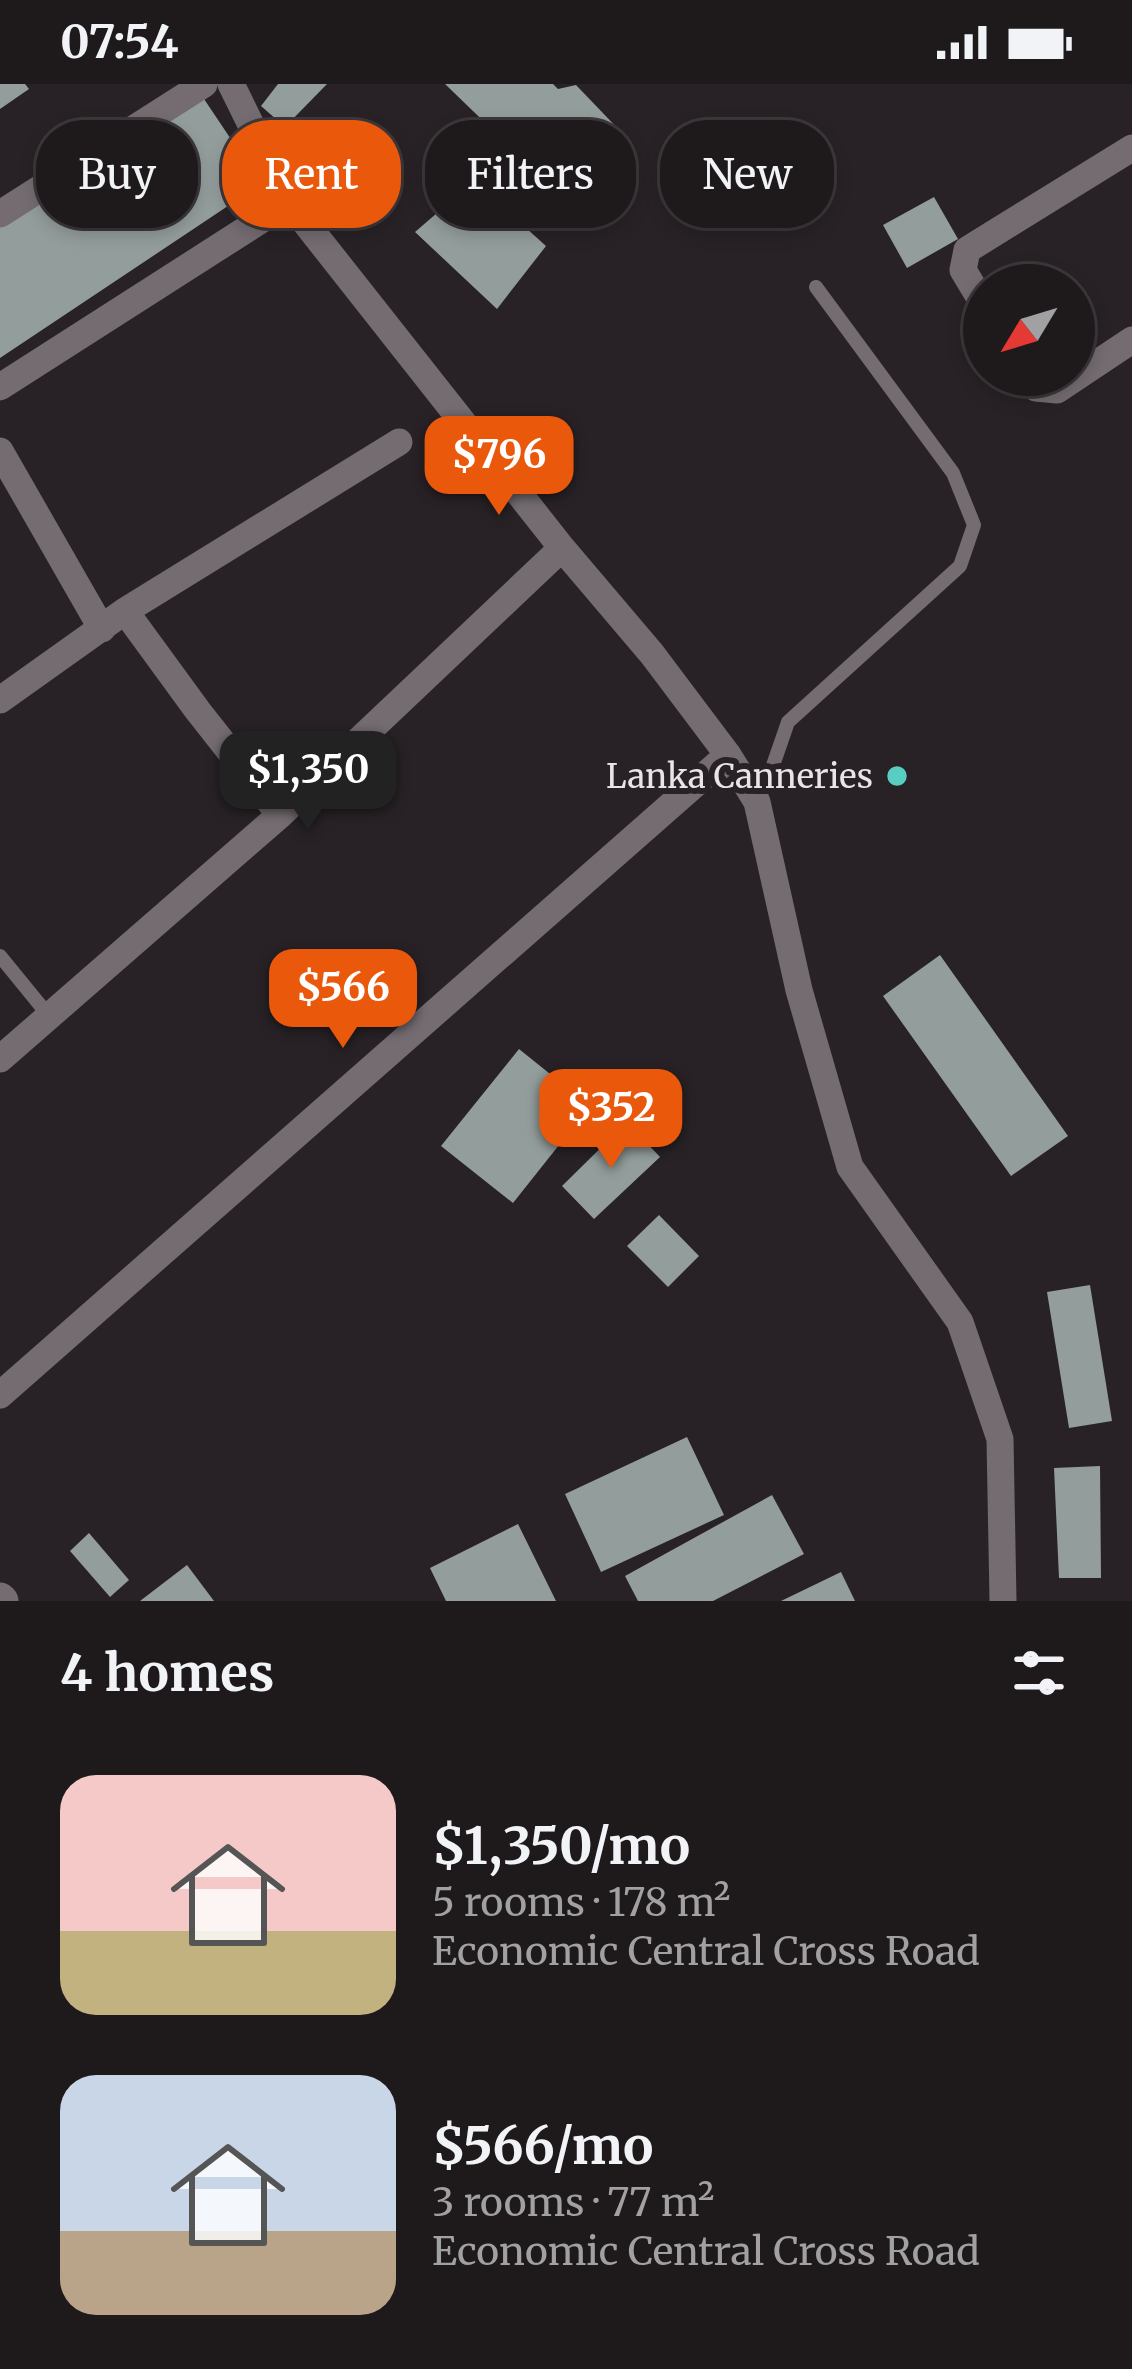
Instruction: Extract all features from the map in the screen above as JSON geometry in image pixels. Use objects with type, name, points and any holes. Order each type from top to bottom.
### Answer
[{"type":"street","points":[[0,214],[204,84]]},
{"type":"street","points":[[231,84],[249,120]]},
{"type":"street","points":[[964,264],[967,250],[1132,148]]},
{"type":"street","points":[[0,387],[248,228]]},
{"type":"street","points":[[310,228],[562,548],[652,654],[757,802],[799,990],[850,1167],[960,1322],[1000,1439],[1003,1601]]},
{"type":"street","points":[[1095,364],[1132,340]]},
{"type":"street","points":[[0,700],[125,611],[399,442]]},
{"type":"street","points":[[0,451],[102,629]]},
{"type":"street","points":[[0,1059],[280,815],[562,548]]},
{"type":"street","points":[[125,611],[280,815]]},
{"type":"street","points":[[0,1395],[728,755]]},
{"type":"lane","points":[[757,802],[788,722],[960,566],[974,525],[953,473],[816,287]]},
{"type":"lane","points":[[0,956],[49,1016]]},
{"type":"building","points":[[0,84],[25,84],[29,89],[0,109]]},
{"type":"building","points":[[278,84],[327,84],[292,120],[277,120],[261,106]]},
{"type":"building","points":[[445,84],[553,84],[558,89],[576,85],[610,120],[482,120]]},
{"type":"building","points":[[200,93],[222,126],[222,210],[198,226],[198,120],[159,120]]},
{"type":"building","points":[[934,197],[958,239],[907,268],[883,225]]},
{"type":"building","points":[[36,202],[36,228],[195,228],[0,358],[0,226]]},
{"type":"building","points":[[425,223],[425,228],[526,228],[546,246],[497,309],[415,232]]},
{"type":"building","points":[[940,955],[1068,1136],[1011,1176],[883,996]]},
{"type":"building","points":[[519,1049],[590,1106],[513,1203],[441,1146]]},
{"type":"building","points":[[627,1122],[660,1157],[594,1219],[562,1186]]},
{"type":"building","points":[[659,1215],[699,1256],[668,1287],[627,1246]]},
{"type":"building","points":[[1090,1285],[1112,1421],[1069,1428],[1047,1292]]},
{"type":"building","points":[[687,1437],[724,1515],[601,1572],[565,1494]]},
{"type":"building","points":[[1100,1466],[1101,1578],[1059,1578],[1054,1468]]},
{"type":"building","points":[[772,1495],[804,1554],[713,1601],[638,1601],[625,1576]]},
{"type":"building","points":[[518,1524],[556,1601],[446,1601],[430,1568]]},
{"type":"building","points":[[89,1533],[129,1580],[110,1597],[70,1551]]},
{"type":"building","points":[[187,1565],[214,1601],[140,1601]]},
{"type":"building","points":[[841,1572],[855,1601],[781,1601]]},
{"type":"place","name":"Lanka Canneries","points":[[897,776]]}]
